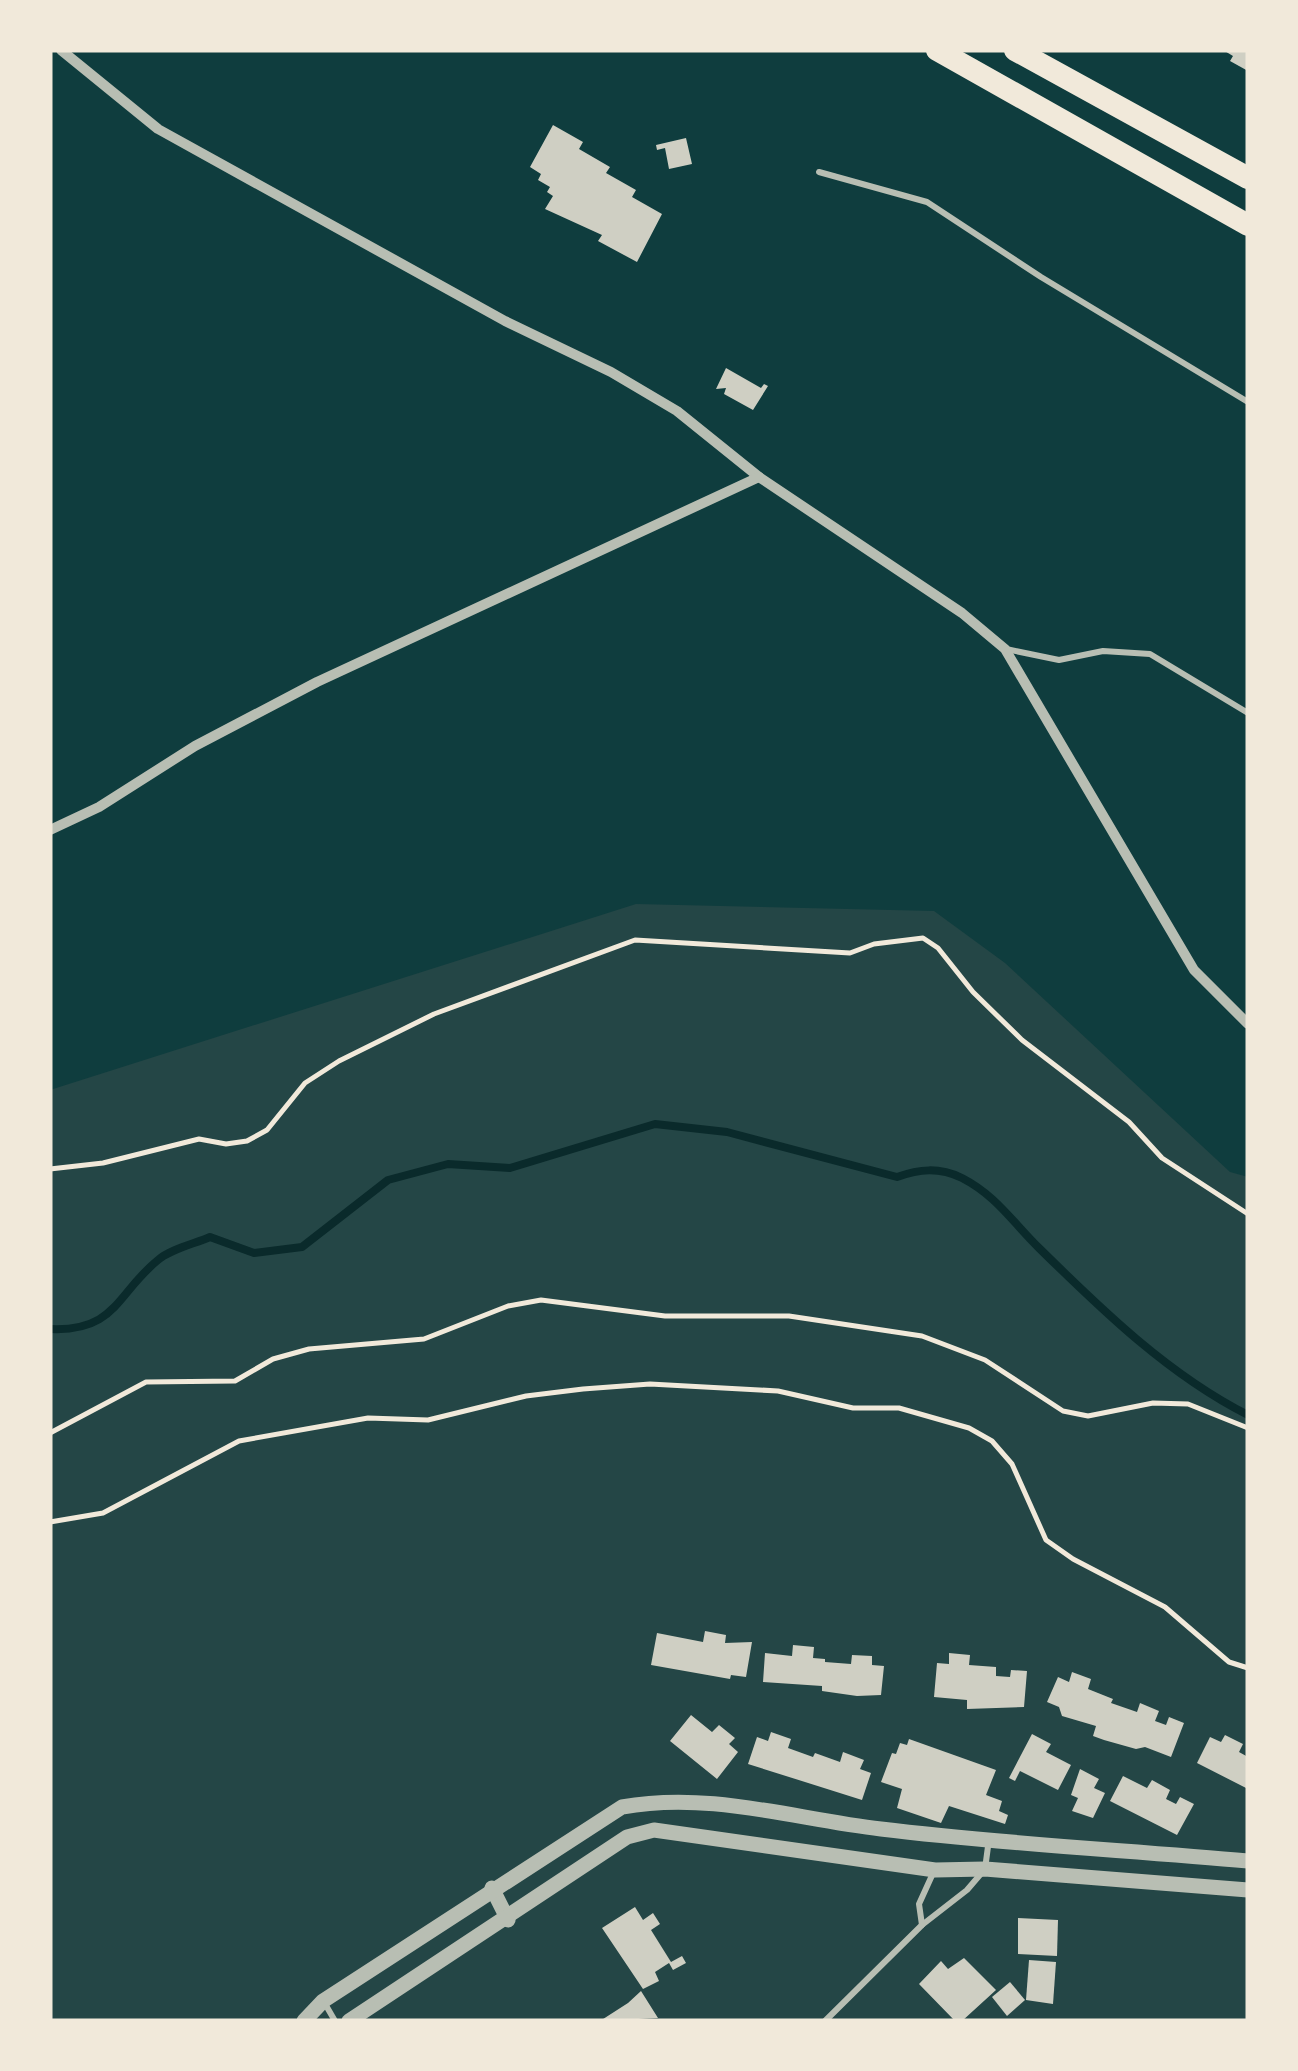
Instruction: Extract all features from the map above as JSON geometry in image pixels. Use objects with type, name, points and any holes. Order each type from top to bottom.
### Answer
[{"type":"highway","points":[[937,50],[1248,225]]},
{"type":"highway","points":[[1016,50],[1248,178]]},
{"type":"street","points":[[60,50],[158,129],[505,321],[611,372],[678,411],[759,477],[962,613],[1004,649],[1040,703],[1184,955],[1248,1024]]},
{"type":"street","points":[[50,830],[99,807],[195,746],[317,682],[759,477]]},
{"type":"street","points":[[304,2021],[323,2001],[622,1807],[660,1800],[704,1801],[881,1829],[1248,1860]]},
{"type":"street","points":[[878,1862],[881,1829]]},
{"type":"street","points":[[349,2021],[508,1920],[627,1837],[654,1830],[935,1870],[985,1869],[1248,1890]]},
{"type":"street","points":[[492,1888],[508,1920]]},
{"type":"lane","points":[[819,172],[927,202],[1041,277],[1248,402]]},
{"type":"lane","points":[[1004,649],[1059,660],[1103,651],[1150,654],[1248,712]]},
{"type":"lane","points":[[825,2021],[985,1869],[990,1838]]},
{"type":"lane","points":[[922,1925],[919,1904],[935,1870]]},
{"type":"lane","points":[[323,2001],[336,2021]]},
{"type":"path","points":[[50,1169],[103,1163],[200,1139],[226,1144],[247,1141],[267,1130],[305,1083],[338,1062],[434,1014],[635,940],[850,953],[885,942],[922,938],[938,948],[972,992],[1022,1040],[1129,1122],[1162,1158],[1248,1214]]},
{"type":"path","points":[[50,1433],[146,1382],[236,1381],[272,1359],[308,1348],[424,1339],[508,1306],[541,1300],[665,1316],[789,1316],[922,1336],[985,1360],[1063,1411],[1088,1416],[1154,1402],[1188,1404],[1248,1428]]},
{"type":"path","points":[[50,1522],[102,1513],[239,1441],[368,1418],[428,1420],[526,1396],[583,1389],[650,1384],[778,1390],[853,1408],[899,1408],[969,1428],[992,1441],[1012,1464],[1046,1540],[1073,1560],[1165,1607],[1229,1662],[1248,1668]]},
{"type":"shaded area","points":[[636,904],[934,911],[1005,963],[1230,1172],[1248,1177],[1248,2021],[50,2021],[50,1090]]},
{"type":"building","points":[[1223,50],[1248,50],[1248,71],[1230,61],[1233,56]]},
{"type":"building","points":[[553,125],[583,142],[579,149],[610,167],[606,173],[636,190],[632,197],[662,214],[637,262],[598,241],[602,235],[545,209],[553,196],[547,192],[550,187],[538,180],[541,174],[530,167]]},
{"type":"building","points":[[686,138],[692,164],[669,169],[665,148],[657,150],[656,145]]},
{"type":"building","points":[[726,368],[761,388],[764,384],[768,386],[753,410],[724,394],[726,388],[716,389]]},
{"type":"building","points":[[705,1631],[726,1635],[725,1643],[752,1642],[746,1677],[731,1675],[730,1679],[651,1665],[657,1633],[703,1642]]},
{"type":"building","points":[[793,1645],[814,1647],[813,1658],[825,1662],[851,1664],[852,1655],[872,1656],[872,1665],[884,1666],[881,1695],[857,1696],[822,1691],[822,1686],[763,1682],[765,1653],[792,1656]]},
{"type":"building","points":[[949,1653],[970,1655],[969,1665],[996,1667],[996,1676],[1010,1677],[1011,1670],[1027,1671],[1024,1707],[967,1709],[967,1700],[934,1697],[937,1663],[949,1664]]},
{"type":"building","points":[[1072,1672],[1091,1679],[1088,1689],[1113,1699],[1111,1703],[1137,1712],[1140,1703],[1159,1711],[1155,1721],[1166,1725],[1169,1717],[1184,1723],[1171,1757],[1093,1736],[1096,1726],[1062,1716],[1059,1707],[1047,1702],[1058,1677],[1069,1682]]},
{"type":"building","points":[[691,1715],[712,1732],[719,1725],[735,1738],[729,1744],[738,1752],[717,1779],[670,1741]]},
{"type":"building","points":[[771,1732],[791,1739],[788,1748],[813,1757],[815,1753],[840,1762],[843,1752],[864,1760],[860,1769],[871,1773],[862,1800],[748,1764],[757,1737],[768,1741]]},
{"type":"building","points":[[1032,1734],[1051,1744],[1046,1752],[1071,1765],[1058,1790],[1020,1771],[1015,1781],[1009,1778]]},
{"type":"building","points":[[1225,1735],[1243,1744],[1239,1752],[1248,1757],[1248,1789],[1197,1763],[1210,1737],[1221,1742]]},
{"type":"building","points":[[909,1739],[996,1770],[986,1795],[1002,1801],[999,1811],[1008,1815],[1005,1824],[949,1806],[941,1823],[897,1808],[902,1789],[881,1782],[892,1753],[896,1754],[900,1743],[907,1745]]},
{"type":"building","points":[[1080,1769],[1099,1779],[1094,1788],[1105,1793],[1093,1818],[1072,1811],[1078,1798],[1071,1795]]},
{"type":"building","points":[[1123,1776],[1147,1788],[1152,1780],[1170,1790],[1166,1799],[1176,1804],[1180,1797],[1194,1804],[1177,1835],[1110,1801]]},
{"type":"building","points":[[635,1907],[643,1920],[653,1913],[660,1924],[651,1930],[671,1962],[682,1956],[686,1963],[673,1970],[669,1963],[655,1972],[659,1981],[643,1989],[602,1928]]},
{"type":"building","points":[[1018,1918],[1058,1920],[1057,1956],[1018,1954]]},
{"type":"building","points":[[964,1958],[996,1990],[962,2021],[955,2021],[919,1984],[941,1961],[948,1969]]},
{"type":"building","points":[[1029,1960],[1056,1962],[1053,2004],[1026,2000]]},
{"type":"building","points":[[1010,1982],[1025,2000],[1007,2016],[992,1997]]},
{"type":"building","points":[[641,1991],[658,2018],[600,2021],[628,2003]]},
{"type":"waterway","points":[[50,1329],[72,1328],[102,1317],[158,1260],[210,1237],[254,1253],[302,1247],[388,1180],[448,1164],[510,1168],[655,1124],[727,1132],[897,1177],[929,1170],[962,1178],[995,1202],[1138,1340],[1191,1381],[1248,1415]]}]
